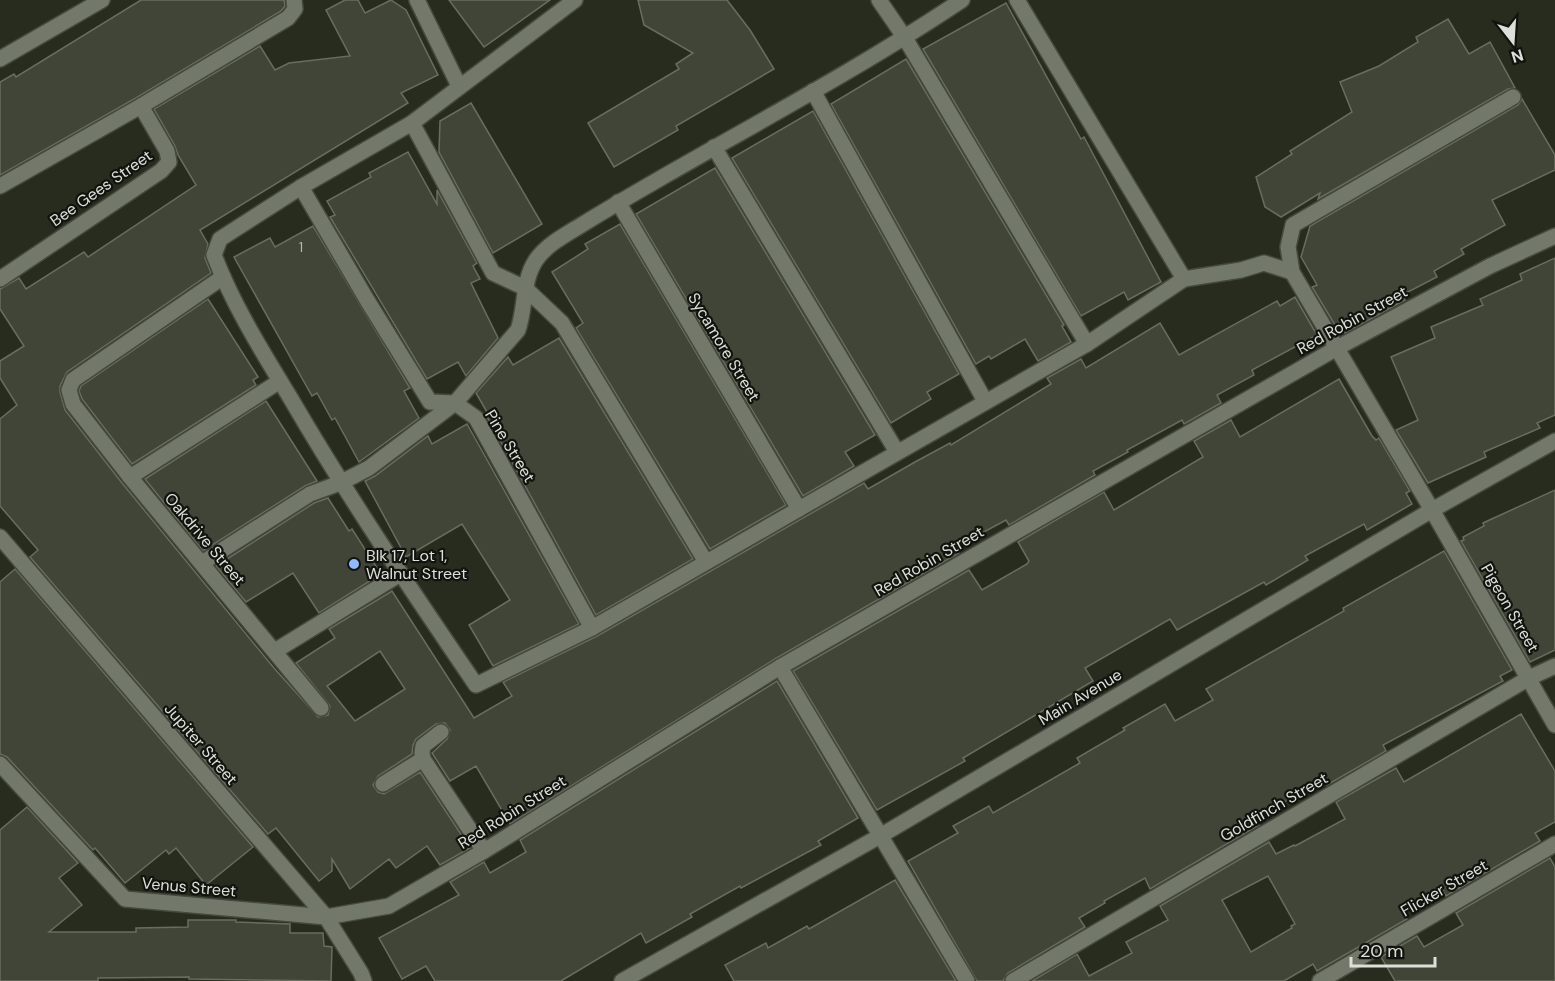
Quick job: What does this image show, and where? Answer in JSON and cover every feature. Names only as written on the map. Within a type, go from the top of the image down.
[{"type":"street","points":[[0,59],[102,0]]},
{"type":"street","points":[[0,186],[141,106],[288,18],[295,9],[294,0]]},
{"type":"street","points":[[417,0],[459,86]]},
{"type":"street","points":[[575,0],[412,123],[301,187],[220,239],[214,255],[223,277],[280,381],[340,483],[476,685],[592,628],[1087,344],[1184,279],[1241,270],[1264,263],[1292,272],[1288,247],[1293,225],[1513,97]]},
{"type":"street","points":[[879,0],[1087,344]]},
{"type":"street","points":[[202,562],[310,494],[340,483],[369,468],[455,403],[518,330],[524,315],[525,288],[537,259],[557,241],[618,202],[904,38],[962,0]]},
{"type":"street","points":[[1017,0],[1184,279]]},
{"type":"street","points":[[813,91],[985,401]]},
{"type":"street","name":"Bee Gees Street","points":[[0,279],[161,171],[169,162],[167,151],[141,106]]},
{"type":"street","points":[[412,123],[493,273],[525,288],[562,323],[706,562]]},
{"type":"street","points":[[714,147],[897,452]]},
{"type":"street","name":"Pine Street","points":[[301,187],[430,402],[455,403],[476,418],[592,628]]},
{"type":"street","name":"Sycamore Street","points":[[618,202],[799,509]]},
{"type":"street","name":"Red Robin Street","points":[[326,917],[389,906],[484,851],[780,667],[1337,348],[1490,266],[1555,236]]},
{"type":"street","name":"Pigeon Street","points":[[1292,272],[1555,725]]},
{"type":"street","name":"Oakdrive Street","points":[[223,277],[73,380],[69,390],[73,404],[130,477],[321,708]]},
{"type":"street","points":[[130,477],[280,381]]},
{"type":"street","name":"Main Avenue","points":[[622,981],[880,836],[1432,510],[1555,441]]},
{"type":"street","name":"Jupiter Street","points":[[0,537],[326,917],[364,981]]},
{"type":"street","points":[[275,651],[400,574]]},
{"type":"street","name":"Goldfinch Street","points":[[1013,981],[1529,678],[1555,666]]},
{"type":"street","points":[[780,667],[967,981]]},
{"type":"street","points":[[441,732],[423,746],[423,759],[484,851]]},
{"type":"street","points":[[383,784],[423,759]]},
{"type":"street","name":"Venus Street","points":[[0,764],[125,899],[326,917]]},
{"type":"street","name":"Flicker Street","points":[[1320,981],[1555,844]]},
{"type":"building","points":[[141,0],[284,0],[285,6],[281,11],[136,98],[0,175],[0,82],[14,74],[16,77]]},
{"type":"building","points":[[345,0],[358,0],[365,13],[391,0],[406,10],[438,75],[401,93],[408,103],[200,230],[208,244],[205,258],[211,273],[67,372],[60,386],[65,410],[274,668],[318,717],[328,715],[330,706],[296,663],[335,638],[329,629],[392,591],[474,718],[512,696],[503,682],[597,636],[864,483],[868,489],[950,443],[951,445],[1051,384],[1047,378],[1081,359],[1086,368],[1160,323],[1179,355],[1277,301],[1280,306],[1295,297],[1317,335],[1252,370],[1254,375],[1217,395],[1221,403],[1184,424],[1182,420],[1127,450],[1128,452],[1093,471],[1095,475],[1009,525],[1006,520],[956,547],[959,553],[775,659],[510,824],[476,766],[450,781],[432,753],[447,739],[450,730],[445,723],[436,724],[416,739],[412,754],[378,776],[373,785],[378,792],[384,794],[420,772],[470,848],[440,865],[427,846],[396,868],[389,859],[350,889],[332,859],[332,871],[319,881],[276,828],[268,834],[30,557],[38,550],[0,506],[0,419],[17,405],[0,378],[0,361],[24,346],[0,309],[0,289],[19,278],[26,289],[84,252],[88,257],[196,185],[154,109],[260,46],[275,70],[289,63],[350,56],[326,10]],"holes":[[[380,651],[405,689],[355,721],[327,686]]]},
{"type":"building","points":[[449,0],[550,0],[484,47]]},
{"type":"building","points":[[638,0],[727,0],[750,30],[774,69],[676,126],[678,130],[614,167],[588,123],[679,69],[676,64],[693,53],[644,25]]},
{"type":"building","points":[[1006,3],[1081,139],[1084,137],[1161,282],[1128,300],[1124,292],[1081,316],[923,49]]},
{"type":"building","points":[[1448,19],[1469,54],[1490,42],[1515,88],[1508,89],[1318,199],[1320,193],[1281,217],[1265,207],[1256,177],[1292,154],[1290,151],[1352,112],[1340,82],[1379,66],[1418,42],[1416,37]]},
{"type":"building","points":[[906,59],[1064,325],[1062,326],[1071,342],[1038,361],[1025,339],[991,359],[989,356],[976,364],[831,104]]},
{"type":"building","points":[[1522,99],[1555,155],[1555,170],[1492,200],[1505,225],[1461,249],[1464,254],[1434,271],[1437,277],[1402,295],[1405,300],[1345,333],[1339,323],[1335,325],[1312,287],[1317,285],[1301,257],[1310,226],[1518,105]]},
{"type":"building","points":[[471,103],[542,224],[493,253],[439,152],[440,121]]},
{"type":"building","points":[[813,111],[959,374],[927,392],[931,399],[891,423],[732,158]]},
{"type":"building","points":[[408,152],[437,204],[437,190],[477,263],[473,266],[480,279],[471,283],[498,338],[466,376],[458,362],[427,379],[330,217],[335,215],[327,201],[371,177],[369,173]]},
{"type":"building","points":[[715,168],[875,435],[845,452],[854,466],[803,496],[636,214]]},
{"type":"building","points":[[620,224],[786,505],[710,549],[576,328],[583,323],[552,272],[588,249],[585,244]]},
{"type":"building","points":[[313,226],[410,388],[404,391],[419,418],[359,462],[335,418],[332,420],[317,393],[312,396],[234,257],[270,238],[275,247]]},
{"type":"building","points":[[1555,258],[1555,415],[1537,423],[1540,428],[1484,452],[1486,457],[1428,483],[1396,430],[1418,420],[1391,357],[1435,338],[1431,327],[1483,305],[1480,299],[1522,280],[1520,274]]},
{"type":"building","points":[[208,299],[258,377],[253,380],[256,385],[132,464],[82,399],[79,391],[81,386]]},
{"type":"building","points":[[559,338],[693,559],[596,615],[476,393],[508,357],[513,365]]},
{"type":"building","points":[[1339,379],[1372,436],[1376,440],[1379,438],[1410,491],[1406,493],[1412,504],[1367,530],[1364,524],[1305,556],[1308,560],[1266,585],[1264,582],[1177,630],[1170,619],[1085,668],[1093,681],[963,758],[965,761],[877,810],[793,671],[969,570],[982,590],[1027,564],[1029,561],[1018,542],[1104,492],[1114,510],[1203,457],[1194,441],[1231,420],[1240,437]]},
{"type":"building","points":[[266,401],[317,481],[305,486],[203,551],[145,479]]},
{"type":"building","points":[[467,424],[579,624],[493,666],[469,625],[510,600],[462,524],[406,557],[365,481],[428,436],[432,444]]},
{"type":"building","points":[[1555,490],[1555,650],[1530,662],[1461,541],[1464,540],[1463,537],[1484,526],[1483,523]]},
{"type":"building","points":[[328,498],[349,531],[352,529],[381,574],[319,613],[293,573],[246,602],[216,566],[314,503]]},
{"type":"building","points":[[1444,551],[1512,670],[1500,676],[1503,681],[1383,745],[1386,751],[1327,785],[1324,780],[1255,818],[1259,825],[1150,889],[1145,878],[1104,901],[1105,903],[1079,918],[1085,927],[1008,973],[1003,981],[977,981],[908,861],[958,833],[953,826],[989,806],[993,813],[1080,763],[1077,758],[1165,704],[1175,721],[1213,700],[1206,689]]},
{"type":"building","points":[[15,569],[253,847],[206,885],[176,848],[169,854],[166,850],[125,883],[95,848],[93,850],[7,757],[0,754],[0,582]]},
{"type":"building","points":[[777,681],[858,818],[818,841],[821,845],[690,914],[692,917],[646,943],[641,933],[561,981],[435,981],[426,966],[402,979],[379,938],[459,895],[450,882],[484,862],[490,873],[526,852],[520,840]]},
{"type":"building","points":[[1521,714],[1555,771],[1555,822],[1535,833],[1540,841],[1446,896],[1440,886],[1401,909],[1407,919],[1317,971],[1313,964],[1284,981],[1032,981],[1077,954],[1089,976],[1132,953],[1126,942],[1168,920],[1160,906],[1269,842],[1276,854],[1345,819],[1336,802],[1396,768],[1404,782]],"holes":[[[1268,876],[1295,924],[1251,952],[1222,900]]]},
{"type":"building","points":[[27,807],[78,863],[59,878],[82,905],[49,932],[136,932],[136,928],[188,927],[188,920],[236,920],[236,922],[290,924],[290,933],[323,933],[324,946],[332,947],[331,981],[189,979],[189,977],[98,978],[98,981],[0,981],[0,830]]},
{"type":"building","points":[[1550,858],[1555,867],[1555,981],[1395,981],[1381,957],[1417,936],[1424,947],[1463,925],[1456,913]]},
{"type":"building","points":[[895,880],[956,981],[734,981],[725,965],[766,943],[768,948],[807,926],[809,929]]},
{"type":"place","name":"Blk 17, Lot 1, Walnut Street","points":[[354,564]]}]
